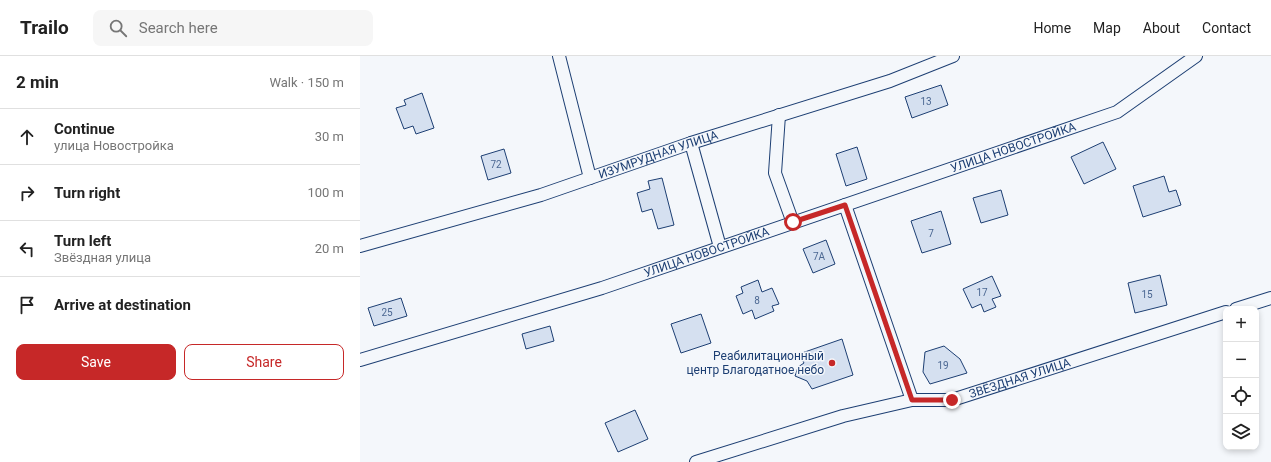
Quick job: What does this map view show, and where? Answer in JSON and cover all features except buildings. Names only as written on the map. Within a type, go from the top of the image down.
[{"type":"street","points":[[559,56],[590,178]]},
{"type":"street","name":"ИЗУМРУДНАЯ УЛИЦА","points":[[360,246],[541,195],[691,143],[890,81],[953,56]]},
{"type":"street","name":"УЛИЦА НОВОСТРОЙКА","points":[[360,360],[602,288],[1117,112],[1196,56]]},
{"type":"street","points":[[779,115],[775,173],[793,222]]},
{"type":"street","points":[[691,143],[720,247]]},
{"type":"street","points":[[845,205],[912,400]]},
{"type":"street","points":[[1246,306],[1271,298]]},
{"type":"street","name":"ЗВЁЗДНАЯ УЛИЦА","points":[[696,462],[843,416],[912,400],[952,400],[1223,313]]},
{"type":"place","name":"Реабилитационный центр Благодатное небо","points":[[832,363]]},
{"type":"route","points":[[793,222],[845,205],[912,400],[952,400]]}]
